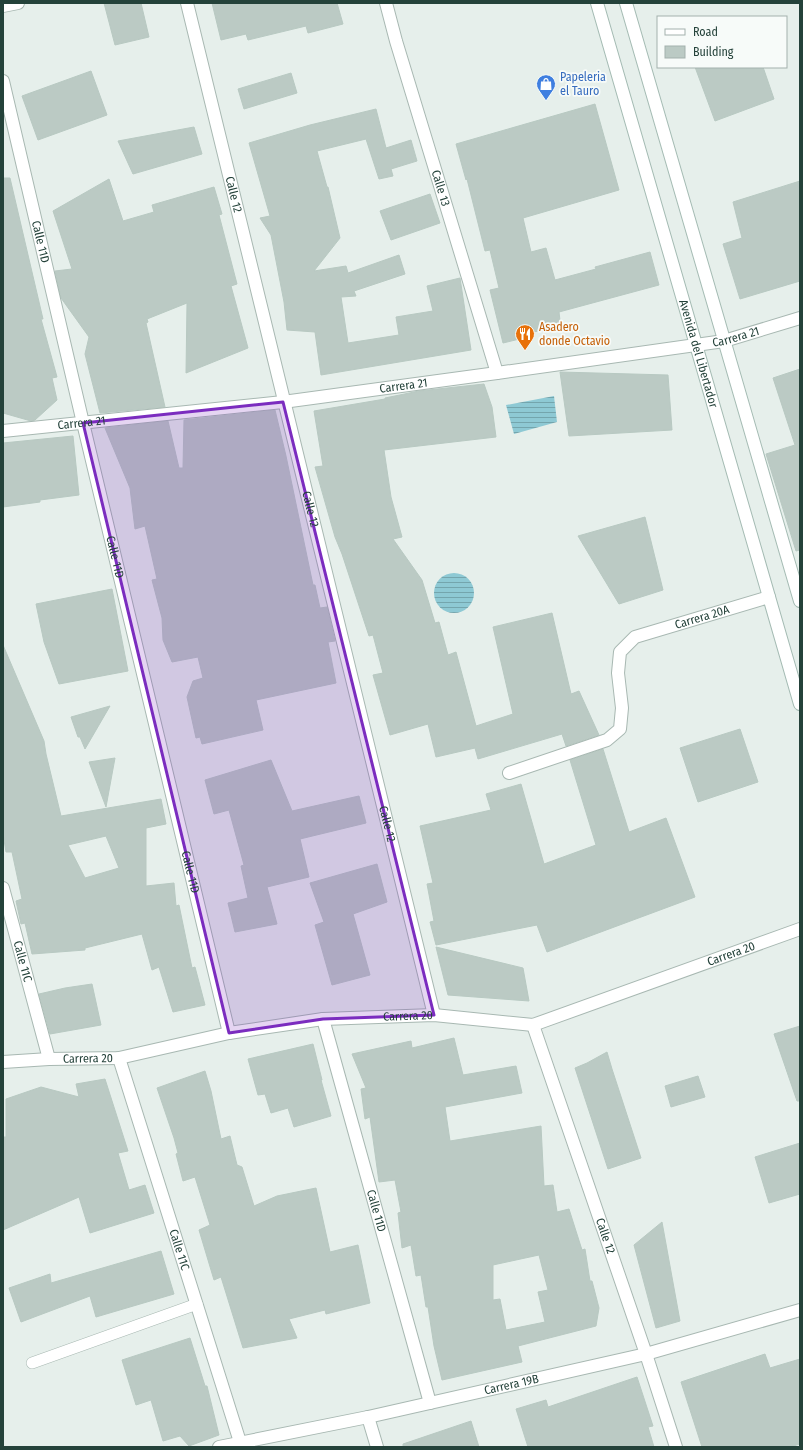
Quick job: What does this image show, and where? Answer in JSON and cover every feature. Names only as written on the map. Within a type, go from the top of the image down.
[{"type":"street","points":[[3,6],[18,3]]},
{"type":"street","name":"Calle 12","points":[[187,3],[283,402],[434,1016]]},
{"type":"street","name":"Calle 13","points":[[386,3],[396,41],[497,373]]},
{"type":"street","name":"Avenida del Libertador","points":[[597,3],[800,704]]},
{"type":"street","points":[[626,3],[800,601]]},
{"type":"street","name":"Calle 11D","points":[[3,81],[229,1033]]},
{"type":"street","name":"Carrera 21","points":[[3,431],[283,402],[696,345],[724,341],[800,318]]},
{"type":"street","name":"Carrera 20A","points":[[509,773],[607,740],[620,729],[622,708],[618,673],[620,652],[635,637],[769,597]]},
{"type":"street","name":"Calle 11C","points":[[3,888],[49,1058]]},
{"type":"street","name":"Carrera 20","points":[[3,1062],[49,1058],[119,1058],[229,1033],[323,1019],[434,1016],[533,1025],[800,929]]},
{"type":"street","name":"Calle 11D","points":[[323,1019],[430,1402]]},
{"type":"street","name":"Calle 12","points":[[533,1025],[646,1354],[676,1447]]},
{"type":"street","name":"Calle 11C","points":[[119,1058],[240,1442]]},
{"type":"street","name":"Carrera 19B","points":[[219,1447],[368,1417],[646,1354],[800,1310]]},
{"type":"street","points":[[368,1417],[377,1447]]},
{"type":"lane","points":[[32,1363],[197,1304]]},
{"type":"highlighted area","points":[[283,402],[434,1015],[323,1019],[229,1033],[83,423]]},
{"type":"water","points":[[554,396],[557,422],[514,434],[506,405]]},
{"type":"water","points":[[458,573],[465,576],[471,582],[474,593],[473,601],[465,610],[458,613],[450,613],[443,610],[435,601],[434,589],[437,582],[446,574]]},
{"type":"building","points":[[104,3],[141,3],[149,37],[115,45]]},
{"type":"building","points":[[212,3],[337,3],[343,24],[308,33],[306,26],[248,40],[246,34],[221,40]]},
{"type":"building","points":[[695,68],[763,68],[774,99],[715,121]]},
{"type":"building","points":[[91,71],[107,115],[38,140],[22,96]]},
{"type":"building","points":[[291,73],[297,93],[244,109],[238,89]]},
{"type":"building","points":[[595,104],[619,190],[523,218],[531,252],[546,248],[555,280],[650,252],[659,285],[559,312],[561,329],[531,332],[532,336],[503,343],[490,290],[499,288],[490,250],[485,251],[467,179],[466,180],[456,144]]},
{"type":"building","points":[[376,109],[386,148],[411,140],[417,161],[391,169],[393,176],[379,179],[366,139],[317,151],[328,187],[340,238],[314,271],[346,266],[348,273],[399,255],[405,274],[354,291],[356,296],[341,297],[348,343],[399,335],[396,317],[433,311],[427,286],[460,278],[471,350],[321,375],[315,332],[287,330],[284,302],[271,235],[260,218],[270,216],[249,143],[310,125]]},
{"type":"building","points":[[194,127],[202,154],[133,174],[118,141]]},
{"type":"building","points":[[3,178],[10,178],[43,319],[41,319],[57,377],[52,378],[57,400],[35,420],[31,421],[3,413]]},
{"type":"building","points":[[109,179],[123,221],[154,212],[152,205],[214,187],[222,214],[219,215],[237,284],[231,286],[248,348],[186,373],[187,303],[147,319],[148,322],[146,323],[165,407],[100,413],[85,354],[89,337],[61,298],[55,271],[72,269],[53,211]]},
{"type":"building","points":[[800,181],[800,281],[740,299],[723,244],[742,238],[733,202]]},
{"type":"building","points":[[430,194],[440,223],[391,240],[380,211]]},
{"type":"building","points":[[800,369],[800,550],[796,551],[766,454],[795,445],[773,378]]},
{"type":"building","points":[[560,372],[668,375],[672,430],[569,436]]},
{"type":"building","points":[[484,384],[492,407],[496,437],[384,450],[391,497],[402,537],[393,539],[422,580],[435,623],[439,622],[448,655],[456,652],[476,726],[513,714],[493,627],[552,613],[571,694],[579,691],[599,735],[566,746],[562,734],[478,759],[475,748],[436,757],[428,724],[390,735],[373,675],[383,673],[373,635],[369,636],[335,537],[315,467],[323,466],[314,411],[385,399],[419,391]]},
{"type":"building","points":[[275,410],[313,585],[315,585],[320,608],[327,607],[335,641],[328,642],[336,683],[256,700],[263,730],[202,744],[200,737],[196,738],[187,697],[193,681],[203,678],[198,657],[172,662],[163,640],[162,618],[152,580],[157,579],[145,526],[135,529],[130,488],[105,428],[168,421],[179,468],[183,468],[184,420]]},
{"type":"building","points":[[73,436],[79,495],[3,507],[3,443]]},
{"type":"building","points":[[645,517],[663,590],[619,604],[578,536]]},
{"type":"building","points":[[112,589],[128,671],[59,684],[44,642],[36,604]]},
{"type":"building","points":[[3,645],[44,741],[61,816],[161,799],[166,824],[146,828],[146,886],[174,883],[176,906],[179,905],[192,968],[195,967],[205,1005],[173,1012],[159,967],[152,970],[142,934],[85,948],[85,950],[32,954],[25,923],[21,924],[16,901],[22,899],[12,852],[6,852],[3,834]],"holes":[[[106,836],[119,868],[85,878],[68,845]]]},
{"type":"building","points":[[110,706],[85,749],[80,737],[78,737],[71,717]]},
{"type":"building","points":[[740,729],[758,782],[698,802],[680,748]]},
{"type":"building","points":[[603,749],[629,832],[666,818],[695,897],[547,952],[537,925],[436,945],[430,922],[434,921],[427,884],[433,883],[420,826],[491,810],[486,794],[521,784],[544,864],[596,845],[570,760]]},
{"type":"building","points":[[115,758],[106,807],[89,762]]},
{"type":"building","points":[[271,760],[292,811],[359,796],[366,823],[300,839],[309,877],[267,887],[277,924],[235,932],[228,903],[248,898],[241,866],[244,865],[229,810],[214,814],[205,780]]},
{"type":"building","points":[[377,864],[387,902],[353,914],[370,975],[332,985],[315,925],[324,922],[310,883]]},
{"type":"building","points":[[436,947],[523,968],[529,1001],[448,995]]},
{"type":"building","points":[[92,984],[101,1025],[50,1034],[39,994]]},
{"type":"building","points":[[800,1026],[800,1101],[797,1101],[774,1034]]},
{"type":"building","points":[[454,1038],[463,1075],[516,1066],[522,1093],[445,1107],[450,1141],[541,1126],[544,1186],[553,1185],[557,1212],[569,1209],[582,1250],[585,1249],[590,1281],[592,1281],[599,1308],[596,1326],[518,1346],[522,1362],[442,1380],[434,1346],[428,1307],[426,1307],[421,1275],[416,1276],[411,1245],[402,1248],[398,1213],[401,1212],[395,1180],[379,1182],[370,1117],[365,1119],[361,1089],[366,1088],[352,1054],[411,1041],[412,1048]],"holes":[[[539,1255],[548,1290],[538,1292],[545,1322],[506,1330],[500,1299],[493,1300],[493,1265]]]},
{"type":"building","points":[[313,1044],[331,1116],[294,1127],[288,1108],[271,1113],[265,1094],[258,1095],[248,1059]]},
{"type":"building","points":[[607,1052],[641,1158],[608,1169],[575,1068]]},
{"type":"building","points":[[205,1071],[211,1091],[221,1139],[230,1136],[237,1165],[242,1167],[254,1206],[277,1196],[316,1188],[330,1252],[358,1245],[370,1303],[326,1314],[325,1310],[289,1319],[297,1338],[243,1348],[221,1277],[214,1280],[199,1230],[210,1225],[195,1177],[183,1181],[176,1154],[178,1153],[174,1138],[157,1088]]},
{"type":"building","points":[[698,1076],[705,1097],[671,1107],[665,1086]]},
{"type":"building","points":[[105,1079],[128,1151],[118,1153],[129,1190],[145,1185],[154,1213],[90,1233],[79,1197],[3,1230],[3,1137],[6,1137],[6,1099],[41,1087],[79,1097],[76,1084]]},
{"type":"building","points":[[800,1143],[800,1194],[769,1203],[755,1157]]},
{"type":"building","points":[[662,1222],[680,1321],[656,1328],[634,1245]]},
{"type":"building","points":[[161,1251],[174,1294],[96,1317],[90,1296],[21,1322],[9,1288],[50,1274],[51,1283]]},
{"type":"building","points":[[190,1338],[205,1386],[207,1386],[219,1435],[189,1446],[180,1436],[163,1441],[151,1400],[136,1405],[122,1360]]},
{"type":"building","points":[[765,1354],[770,1368],[800,1359],[800,1444],[790,1447],[702,1447],[681,1382]]},
{"type":"building","points":[[637,1377],[653,1426],[648,1427],[654,1447],[528,1447],[516,1409],[546,1400],[548,1407]]},
{"type":"building","points":[[471,1421],[479,1447],[403,1447],[403,1444]]},
{"type":"place","name":"Papeleria el Tauro","points":[[546,101]]},
{"type":"place","name":"Asadero donde Octavio","points":[[525,351]]}]
